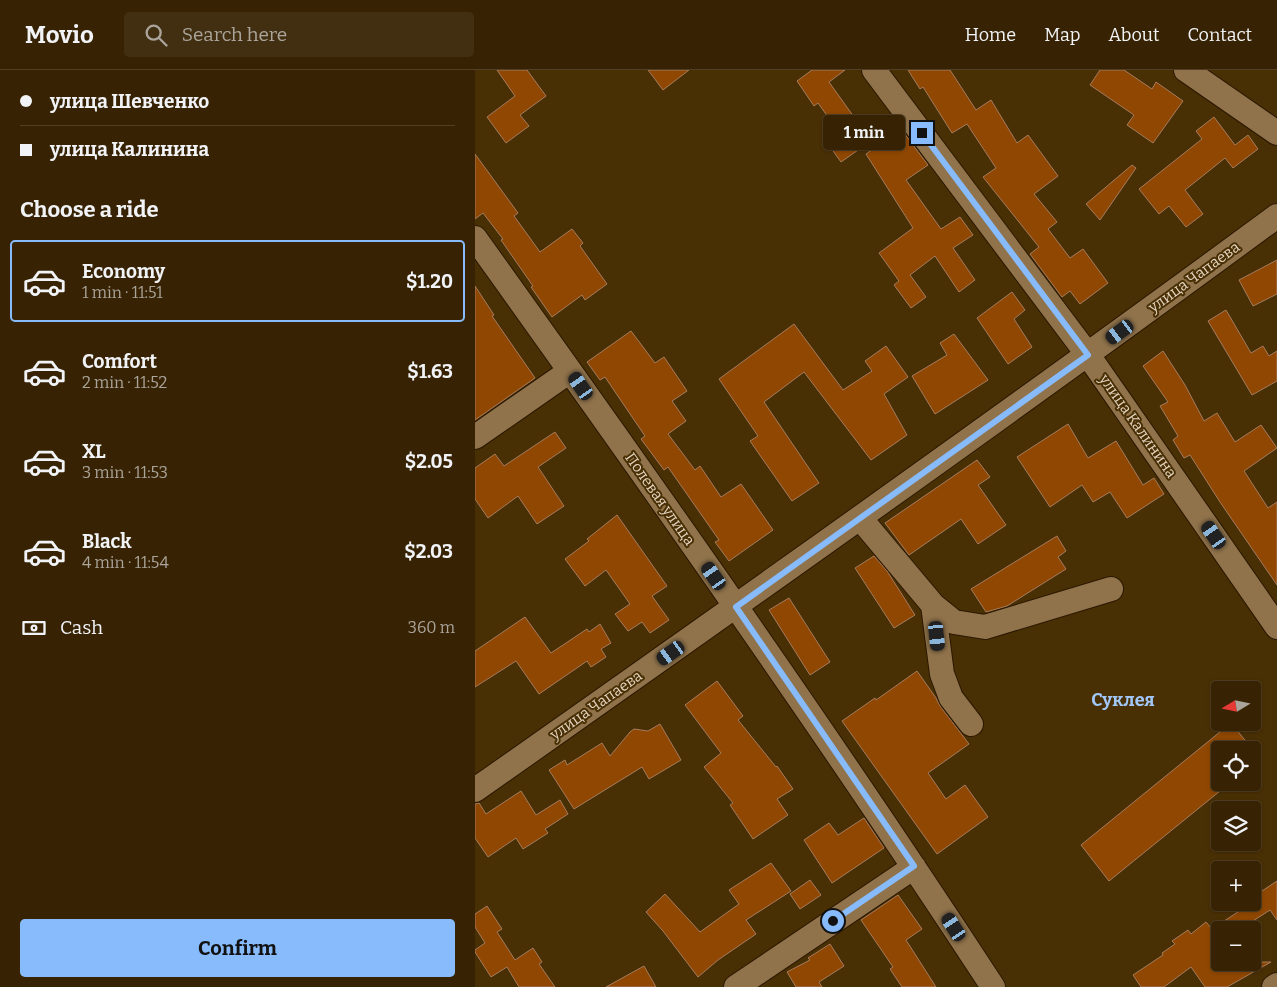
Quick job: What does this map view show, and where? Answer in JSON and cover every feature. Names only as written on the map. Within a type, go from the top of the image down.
[{"type":"street","name":"улица Калинина","points":[[874,70],[1088,355],[1275,619]]},
{"type":"street","points":[[1186,70],[1277,133]]},
{"type":"street","name":"улица Чапаева","points":[[475,790],[736,607],[1088,355],[1277,216]]},
{"type":"street","name":"Полевая улица","points":[[475,238],[736,607],[914,866],[993,987]]},
{"type":"street","points":[[475,437],[570,370]]},
{"type":"street","points":[[860,518],[933,605],[954,622],[985,627],[1111,589]]},
{"type":"street","points":[[933,605],[942,674],[951,698],[971,724]]},
{"type":"street","points":[[736,987],[914,866]]},
{"type":"street","points":[[1273,987],[1277,985]]},
{"type":"building","points":[[497,70],[527,70],[546,96],[520,115],[529,126],[506,143],[487,117],[515,96]]},
{"type":"building","points":[[648,70],[689,70],[663,90]]},
{"type":"building","points":[[812,70],[845,70],[829,82],[871,141],[841,162],[828,144],[841,135],[818,103],[814,106],[797,81]]},
{"type":"building","points":[[908,70],[950,70],[976,110],[991,100],[1017,143],[1028,135],[1058,176],[1034,194],[1057,222],[1048,229],[1070,258],[1083,249],[1108,283],[1080,304],[1070,291],[1062,297],[1030,254],[1039,247],[983,177],[996,168],[967,124],[952,133],[923,87],[920,89]]},
{"type":"building","points":[[1100,70],[1124,70],[1152,89],[1156,82],[1183,101],[1153,143],[1127,125],[1134,115],[1090,85]]},
{"type":"building","points":[[1214,117],[1235,145],[1248,135],[1258,149],[1233,168],[1225,158],[1185,190],[1203,214],[1186,227],[1169,206],[1159,214],[1139,189],[1202,139],[1196,131]]},
{"type":"building","points":[[901,129],[928,165],[906,180],[941,229],[960,217],[973,235],[953,248],[975,280],[959,292],[935,256],[910,275],[926,297],[911,308],[894,285],[899,281],[879,253],[913,228],[866,154]]},
{"type":"building","points":[[475,154],[518,213],[514,216],[540,252],[572,229],[583,243],[580,246],[607,284],[585,300],[582,295],[552,317],[501,240],[503,239],[483,213],[475,219]]},
{"type":"building","points":[[1132,165],[1136,168],[1100,220],[1086,204]]},
{"type":"building","points":[[1277,260],[1277,294],[1253,306],[1239,280]]},
{"type":"building","points":[[475,286],[494,315],[492,316],[535,378],[475,420]]},
{"type":"building","points":[[1012,292],[1025,310],[1014,319],[1032,347],[1008,364],[977,318]]},
{"type":"building","points":[[1226,310],[1251,353],[1263,346],[1269,356],[1277,351],[1277,381],[1252,395],[1208,321]]},
{"type":"building","points":[[794,324],[843,390],[872,371],[865,361],[886,346],[908,377],[884,394],[907,435],[871,460],[804,372],[764,402],[819,483],[792,501],[750,441],[758,436],[719,379]]},
{"type":"building","points":[[631,331],[655,363],[664,357],[687,391],[672,401],[686,421],[668,434],[695,470],[700,466],[721,497],[741,484],[773,530],[729,561],[715,542],[719,540],[668,467],[664,470],[641,439],[645,436],[605,377],[600,380],[587,362]]},
{"type":"building","points":[[954,334],[988,380],[935,414],[912,376],[947,355],[940,343]]},
{"type":"building","points":[[1163,351],[1185,385],[1204,421],[1217,413],[1235,442],[1261,425],[1277,448],[1244,471],[1268,508],[1277,502],[1277,585],[1190,455],[1184,458],[1173,440],[1178,436],[1160,406],[1168,402],[1143,366]]},
{"type":"building","points":[[1068,424],[1088,458],[1116,441],[1143,485],[1154,478],[1164,494],[1127,518],[1110,492],[1093,502],[1082,485],[1050,507],[1017,457]]},
{"type":"building","points":[[555,432],[566,448],[538,467],[564,506],[537,524],[518,496],[488,518],[475,499],[475,468],[495,454],[504,466]]},
{"type":"building","points":[[977,460],[990,477],[978,485],[1006,525],[978,544],[961,519],[909,555],[885,523]]},
{"type":"building","points":[[617,515],[667,586],[652,596],[669,620],[650,633],[642,622],[628,631],[615,614],[630,604],[606,570],[585,586],[565,559],[589,541],[587,539]]},
{"type":"building","points":[[1057,536],[1066,551],[1058,557],[1066,569],[1007,606],[986,612],[971,589]]},
{"type":"building","points":[[874,556],[887,571],[915,615],[894,628],[855,568]]},
{"type":"building","points":[[789,598],[830,662],[810,675],[769,610]]},
{"type":"building","points":[[525,617],[551,653],[587,629],[589,632],[600,624],[611,643],[601,649],[606,657],[591,667],[587,661],[539,694],[516,661],[475,687],[475,651]]},
{"type":"building","points":[[917,671],[940,706],[969,744],[928,773],[946,799],[965,785],[988,817],[937,854],[842,721]]},
{"type":"building","points":[[717,681],[743,716],[738,720],[777,766],[793,789],[777,799],[788,815],[753,839],[730,805],[733,803],[704,767],[721,753],[685,705]]},
{"type":"building","points":[[660,724],[681,760],[649,779],[642,767],[574,809],[549,770],[565,760],[567,765],[602,743],[610,756],[634,729],[648,731]]},
{"type":"building","points":[[1221,731],[1238,731],[1246,741],[1211,741],[1211,791],[1220,791],[1109,881],[1081,845]]},
{"type":"building","points":[[521,791],[536,815],[560,800],[568,814],[545,829],[548,833],[523,849],[516,838],[488,857],[475,838],[475,804],[479,803],[486,814]]},
{"type":"building","points":[[864,818],[884,848],[832,883],[804,840],[829,823],[838,835]]},
{"type":"building","points":[[771,863],[791,891],[746,920],[756,934],[718,960],[698,977],[646,912],[665,894],[700,932],[739,904],[729,890]]},
{"type":"building","points":[[810,880],[821,895],[800,909],[790,894]]},
{"type":"building","points":[[1277,881],[1277,920],[1270,910],[1253,921],[1224,921],[1239,911],[1261,911],[1261,892]]},
{"type":"building","points":[[898,895],[922,929],[906,940],[936,987],[902,987],[890,969],[893,967],[861,920]]},
{"type":"building","points":[[487,906],[502,929],[497,932],[515,960],[533,948],[542,962],[539,964],[555,987],[519,987],[507,967],[491,977],[475,952],[485,943],[475,927],[475,914]]},
{"type":"building","points":[[1206,922],[1211,928],[1211,971],[1255,971],[1227,987],[1205,987],[1191,967],[1164,987],[1141,987],[1133,975],[1163,955],[1162,953],[1175,944],[1172,941],[1188,930],[1191,934]]},
{"type":"building","points":[[830,944],[844,966],[819,982],[822,987],[796,987],[787,972],[810,960],[808,958]]},
{"type":"building","points":[[1261,962],[1271,962],[1261,968]]},
{"type":"building","points":[[644,966],[656,987],[606,987]]},
{"type":"district","name":"Суклея","points":[[1123,700]]},
{"type":"route","points":[[833,921],[914,866],[736,607],[1088,355],[922,133]]}]
